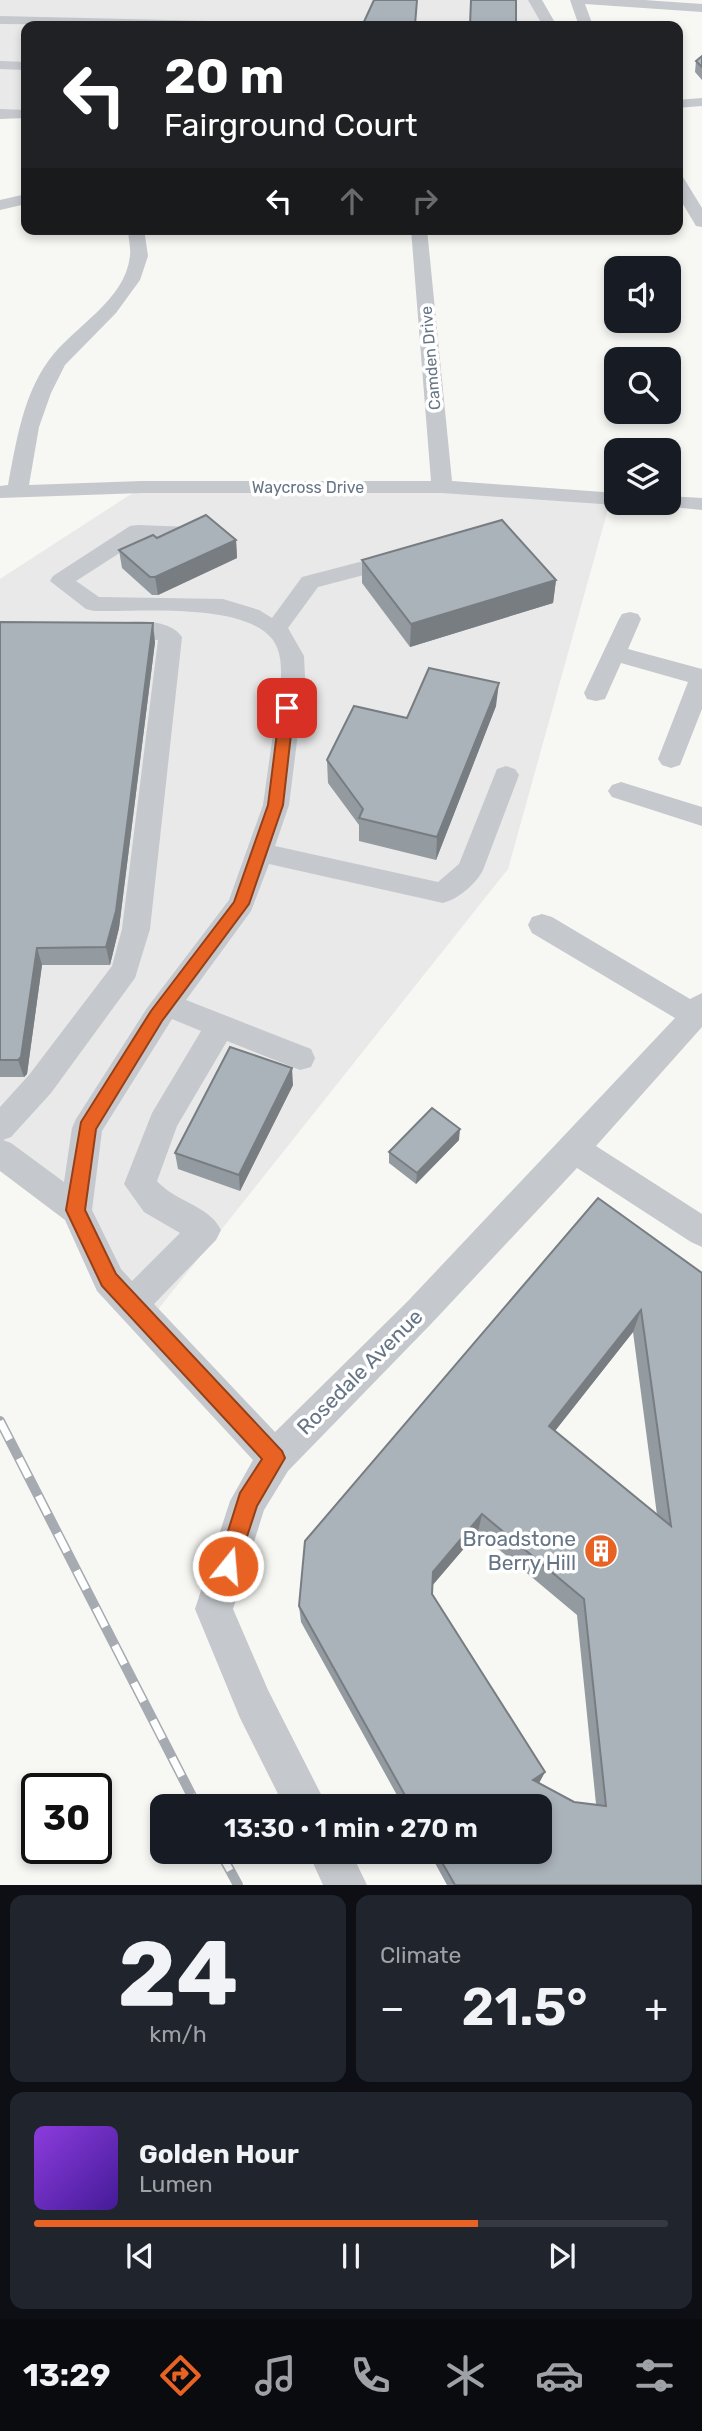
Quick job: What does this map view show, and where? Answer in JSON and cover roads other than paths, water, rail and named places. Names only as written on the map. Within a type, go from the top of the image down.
[{"type":"street","points":[[535,0],[547,21]]},
{"type":"street","points":[[583,10],[702,8]]},
{"type":"street","points":[[583,10],[677,20]]},
{"type":"street","points":[[0,20],[28,21]]},
{"type":"street","points":[[0,65],[21,66]]},
{"type":"street","points":[[683,104],[701,102]]},
{"type":"street","points":[[0,114],[21,114]]},
{"type":"street","points":[[683,184],[702,187]]},
{"type":"street","points":[[683,189],[702,222]]},
{"type":"street","points":[[0,205],[21,200]]},
{"type":"street","points":[[9,492],[41,393],[57,362],[110,309],[131,280],[139,256],[137,235]]},
{"type":"street","name":"Camden Drive","points":[[420,235],[442,487]]},
{"type":"street","name":"Waycross Drive","points":[[9,492],[142,487],[442,487],[604,498]]},
{"type":"street","points":[[681,503],[702,504]]},
{"type":"street","points":[[76,1210],[87,1128],[166,1004],[241,904],[276,805],[293,677],[292,656],[281,634],[251,615],[223,606],[94,604],[61,581],[138,531],[183,532]]},
{"type":"street","points":[[275,630],[310,582],[403,558]]},
{"type":"street","points":[[596,693],[630,619]]},
{"type":"street","points":[[0,1128],[40,1084],[125,970],[136,929],[170,638],[165,633],[152,631],[86,631]]},
{"type":"street","points":[[614,653],[702,677],[671,759]]},
{"type":"street","points":[[259,852],[443,893],[470,870],[506,775]]},
{"type":"street","points":[[621,791],[702,817]]},
{"type":"street","points":[[542,925],[698,1010]]},
{"type":"street","points":[[166,1004],[300,1058]]},
{"type":"street","name":"Rosedale Avenue","points":[[300,1794],[254,1704],[214,1609],[248,1501],[275,1458],[419,1314],[574,1149],[698,1010]]},
{"type":"street","points":[[131,1304],[205,1230],[155,1202],[140,1184],[145,1162],[182,1085],[220,1027]]},
{"type":"street","points":[[574,1149],[702,1232]]},
{"type":"street","points":[[0,1153],[76,1210],[109,1280],[275,1458]]},
{"type":"street","points":[[335,1864],[346,1885]]},
{"type":"railway","points":[[0,1421],[191,1794]]},
{"type":"railway","points":[[227,1864],[238,1885]]},
{"type":"place","name":"Broadstone Berry Hill","points":[[601,1551]]}]
